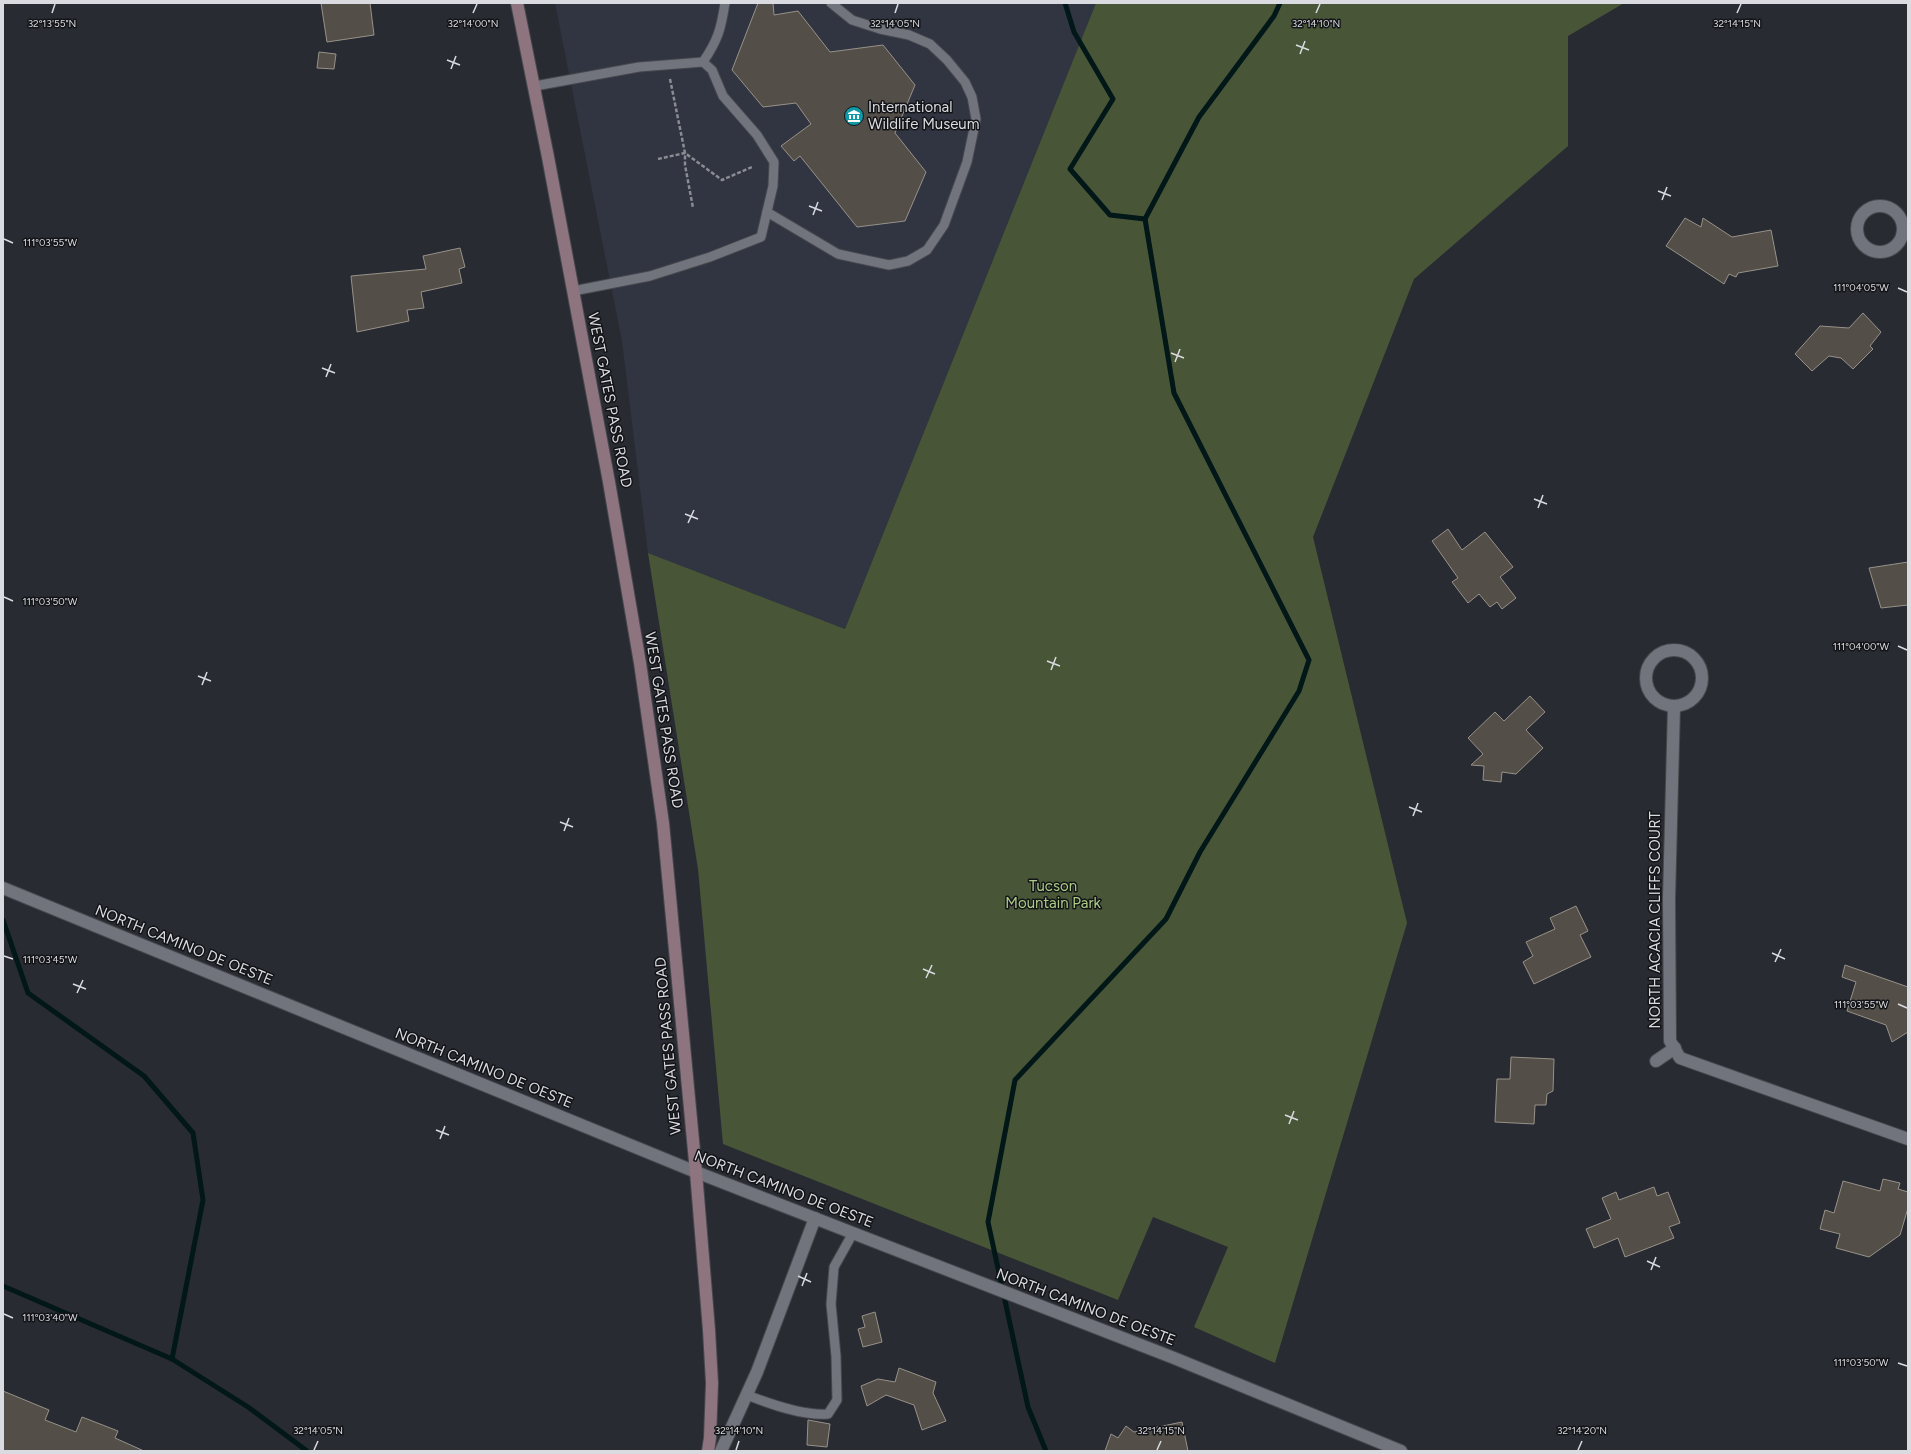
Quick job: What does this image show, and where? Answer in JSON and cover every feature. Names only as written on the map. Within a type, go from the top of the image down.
[{"type":"main road","name":"WEST GATES PASS ROAD","points":[[517,3],[535,86],[612,498],[641,671],[663,823],[696,1172],[712,1383],[710,1438],[708,1451]]},
{"type":"street","points":[[1674,650],[1691,656],[1698,664],[1701,673],[1701,682],[1698,691],[1692,699],[1684,704],[1674,706],[1666,705],[1651,695],[1646,679],[1650,662],[1656,656],[1664,652],[1674,650]]},
{"type":"street","name":"NORTH ACACIA CLIFFS COURT","points":[[1674,706],[1669,892],[1670,1041],[1680,1058],[1908,1139]]},
{"type":"street","name":"NORTH CAMINO DE OESTE","points":[[3,888],[696,1172],[1174,1358],[1401,1451]]},
{"type":"street","points":[[1656,1061],[1675,1048]]},
{"type":"street","points":[[721,1451],[747,1395],[815,1218]]},
{"type":"lane","points":[[703,62],[715,44],[720,29],[725,3]]},
{"type":"lane","points":[[767,212],[838,254],[889,265],[908,261],[927,250],[944,225],[967,162],[976,119],[972,97],[965,82],[947,60],[930,44],[909,35],[880,29],[852,20],[832,3]]},
{"type":"lane","points":[[535,86],[639,67],[703,62],[712,70],[723,96],[757,135],[774,162],[773,186],[761,237],[710,257],[650,276],[573,291]]},
{"type":"lane","points":[[747,1395],[777,1405],[818,1415],[828,1414],[837,1400],[836,1356],[831,1304],[834,1267],[853,1233]]},
{"type":"path","points":[[670,80],[685,153],[685,165],[693,208]]},
{"type":"path","points":[[658,159],[685,153],[722,180],[752,168]]},
{"type":"shaded area","points":[[555,3],[1096,3],[845,629],[648,553],[622,341]]},
{"type":"green space","name":"Tucson Mountain Park","points":[[1096,3],[1624,3],[1568,36],[1568,146],[1414,279],[1313,537],[1407,923],[1275,1363],[1194,1327],[1228,1247],[1153,1217],[1118,1300],[723,1144],[698,869],[648,553],[845,629]]},
{"type":"building","points":[[321,3],[370,3],[374,35],[327,42]]},
{"type":"building","name":"International Wildlife Museum","points":[[758,3],[773,3],[774,15],[798,11],[830,52],[883,45],[915,85],[895,133],[926,172],[905,221],[857,227],[800,156],[794,161],[781,146],[811,124],[796,103],[763,107],[732,70]]},
{"type":"building","points":[[319,52],[336,54],[334,69],[317,68]]},
{"type":"building","points":[[1685,218],[1701,227],[1703,218],[1732,237],[1771,230],[1778,266],[1738,273],[1736,277],[1729,274],[1724,284],[1666,246]]},
{"type":"building","points":[[460,248],[465,267],[459,269],[462,283],[421,292],[424,308],[407,310],[409,321],[357,332],[351,276],[426,269],[423,256]]},
{"type":"building","points":[[1863,313],[1881,332],[1870,346],[1873,349],[1853,369],[1841,358],[1829,356],[1812,371],[1795,354],[1820,326],[1849,328]]},
{"type":"building","points":[[1448,529],[1462,550],[1485,532],[1513,567],[1500,577],[1516,598],[1502,609],[1497,602],[1490,607],[1479,594],[1468,603],[1452,582],[1458,578],[1432,541]]},
{"type":"building","points":[[1908,562],[1908,605],[1881,608],[1869,568]]},
{"type":"building","points":[[1530,696],[1545,712],[1526,730],[1543,748],[1516,774],[1502,772],[1501,782],[1483,780],[1484,766],[1471,765],[1483,754],[1468,738],[1495,712],[1504,721]]},
{"type":"building","points":[[1576,906],[1588,931],[1580,935],[1591,957],[1534,984],[1523,962],[1533,956],[1526,942],[1555,929],[1550,918]]},
{"type":"building","points":[[1845,965],[1908,987],[1908,1032],[1892,1042],[1886,1025],[1847,1011],[1856,982],[1842,977]]},
{"type":"building","points":[[1511,1057],[1554,1059],[1553,1091],[1547,1094],[1546,1105],[1535,1105],[1534,1124],[1495,1122],[1497,1079],[1510,1079]]},
{"type":"building","points":[[1883,1179],[1900,1183],[1898,1189],[1908,1192],[1908,1208],[1900,1235],[1869,1257],[1836,1248],[1840,1234],[1820,1229],[1825,1210],[1834,1213],[1843,1181],[1880,1191]]},
{"type":"building","points":[[1654,1187],[1657,1196],[1668,1192],[1680,1223],[1669,1227],[1674,1238],[1625,1257],[1618,1238],[1594,1248],[1586,1229],[1611,1219],[1602,1198],[1616,1192],[1619,1200]]},
{"type":"building","points":[[875,1312],[882,1342],[863,1347],[858,1329],[865,1327],[862,1316]]},
{"type":"building","points":[[899,1368],[936,1382],[933,1393],[946,1421],[922,1430],[914,1405],[886,1395],[867,1406],[861,1386],[878,1379],[895,1382]]},
{"type":"building","points":[[3,1391],[49,1410],[45,1420],[76,1432],[82,1417],[118,1431],[115,1438],[144,1451],[3,1451]]},
{"type":"building","points":[[808,1420],[830,1424],[827,1447],[807,1445]]},
{"type":"building","points":[[1182,1422],[1188,1451],[1105,1451],[1111,1434],[1118,1438],[1126,1426],[1134,1432]]},
{"type":"waterway","points":[[1065,3],[1074,32],[1113,99],[1070,169],[1110,215],[1145,219]]},
{"type":"waterway","points":[[1046,1451],[1028,1407],[988,1222],[1015,1080],[1166,919],[1200,852],[1299,691],[1309,660],[1174,393],[1145,219],[1199,117],[1274,16],[1280,3]]},
{"type":"waterway","points":[[3,920],[28,993],[144,1076],[193,1133],[203,1200],[172,1359]]},
{"type":"waterway","points":[[3,1286],[172,1359],[248,1407],[307,1451]]},
{"type":"place","name":"International Wildlife Museum","points":[[854,116]]}]
